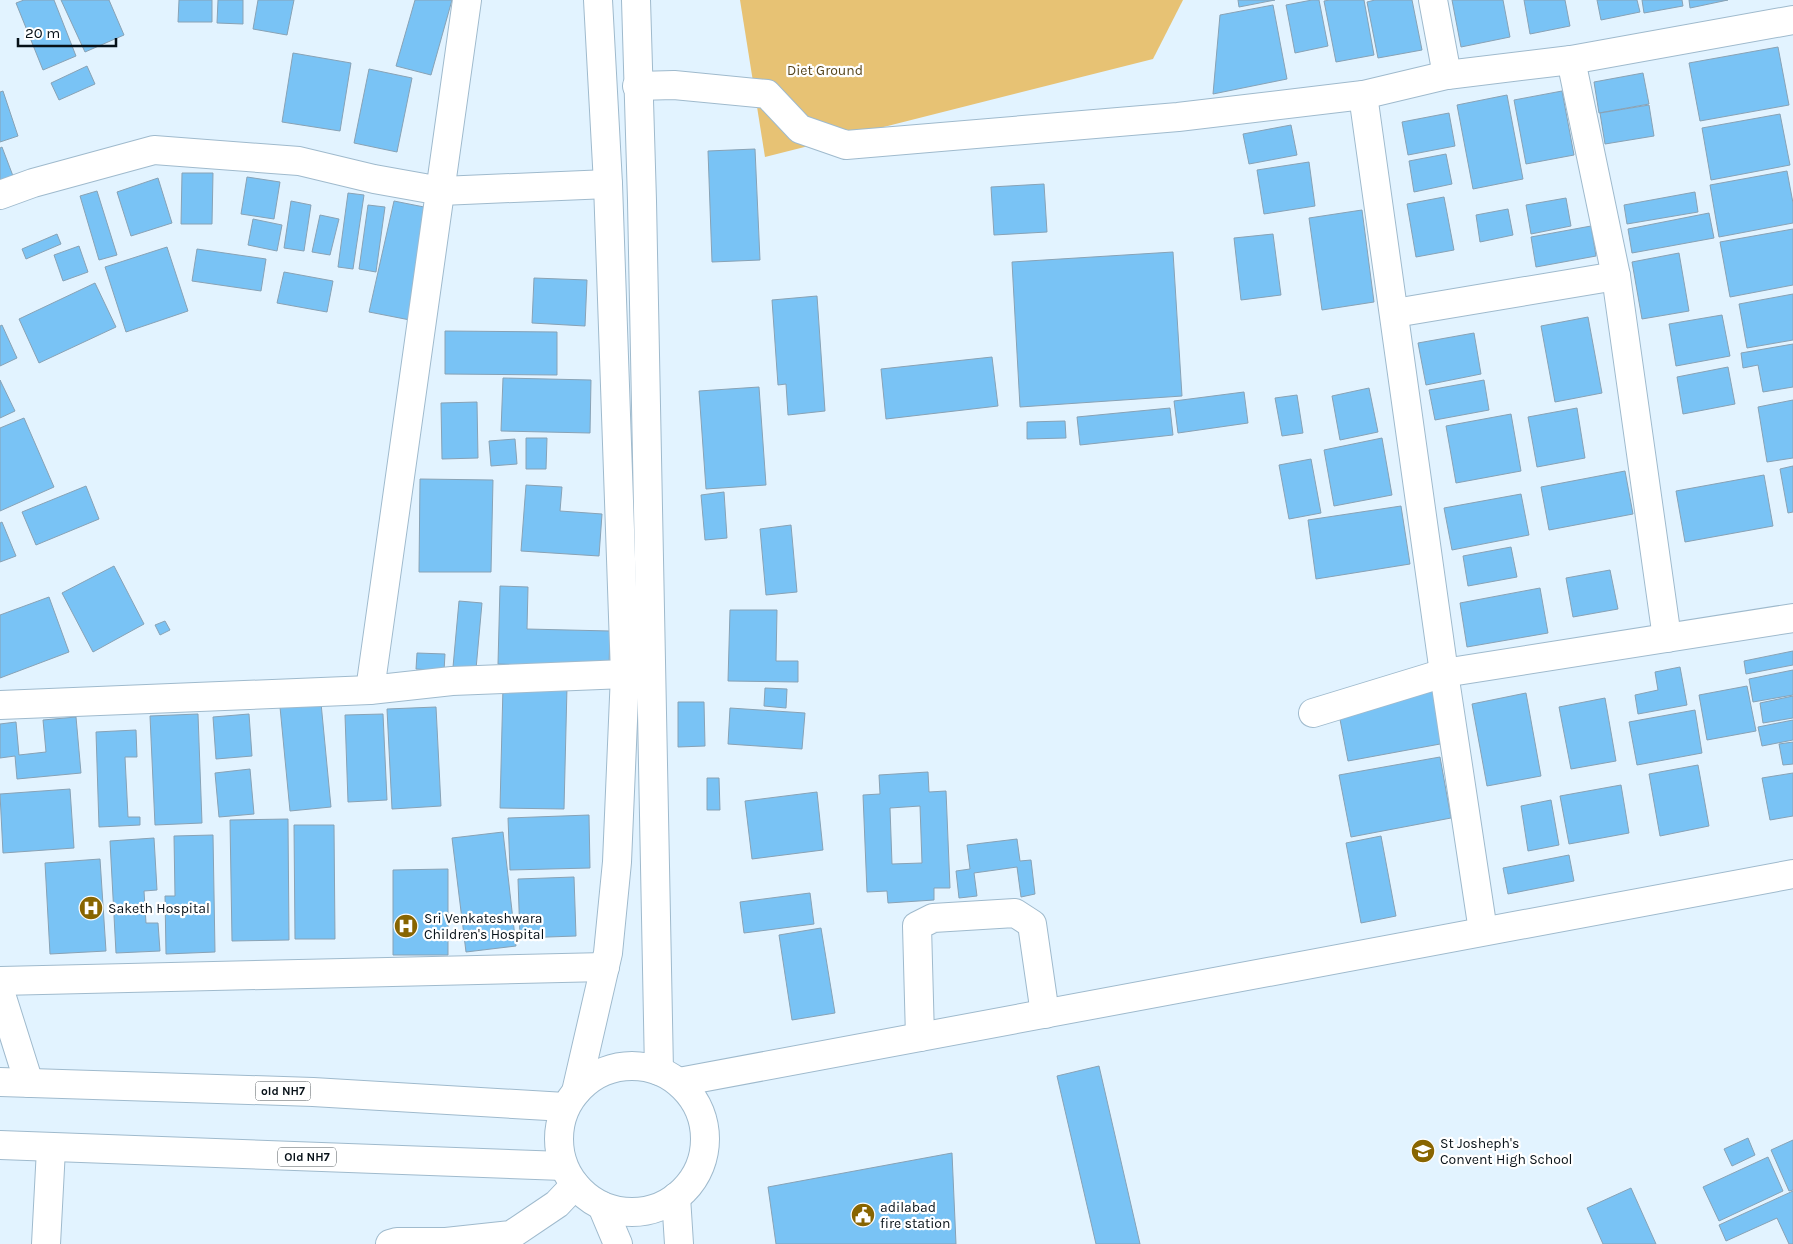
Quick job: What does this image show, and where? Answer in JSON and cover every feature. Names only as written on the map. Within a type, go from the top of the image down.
[{"type":"street","points":[[370,690],[467,0]]},
{"type":"street","points":[[571,1100],[593,1077],[615,1068],[638,1066],[669,1077],[694,1099],[703,1119],[705,1140],[698,1169],[692,1182],[676,1197],[659,1207],[640,1212],[620,1212],[602,1206],[587,1197],[569,1175],[559,1134],[571,1100],[605,967],[617,862],[625,674],[608,184],[598,0]]},
{"type":"street","points":[[636,0],[637,86],[669,1077]]},
{"type":"street","points":[[1433,0],[1447,75]]},
{"type":"street","points":[[637,86],[674,85],[767,94],[800,129],[846,145],[1178,117],[1363,95],[1447,75],[1571,60],[1793,20]]},
{"type":"street","points":[[1571,60],[1616,276],[1667,638]]},
{"type":"street","points":[[1363,95],[1444,673],[1483,931]]},
{"type":"street","points":[[0,196],[33,183],[154,150],[299,161],[374,179],[441,191],[608,184]]},
{"type":"street","points":[[1395,313],[1616,276]]},
{"type":"street","points":[[1313,713],[1444,673],[1793,618]]},
{"type":"street","points":[[0,705],[370,690],[452,681],[625,674]]},
{"type":"street","points":[[669,1077],[920,1037],[1793,874]]},
{"type":"street","points":[[920,1037],[917,926],[933,918],[1015,913],[1032,924],[1046,1014]]},
{"type":"street","points":[[0,981],[605,967]]},
{"type":"street","points":[[0,991],[29,1083]]},
{"type":"street","name":"old NH7","points":[[0,1082],[571,1100]]},
{"type":"street","name":"Old NH7","points":[[0,1146],[569,1175]]},
{"type":"street","points":[[46,1244],[51,1148]]},
{"type":"street","points":[[390,1244],[397,1242],[446,1242],[511,1235],[557,1204],[569,1175]]},
{"type":"street","points":[[676,1197],[680,1244]]},
{"type":"street","points":[[602,1206],[618,1244]]},
{"type":"green space","name":"Diet Ground","points":[[740,0],[1183,0],[1153,59],[765,157]]},
{"type":"building","points":[[24,0],[54,0],[76,56],[43,70],[16,3]]},
{"type":"building","points":[[61,0],[109,0],[124,35],[85,52]]},
{"type":"building","points":[[179,0],[212,0],[212,22],[178,22]]},
{"type":"building","points":[[218,0],[243,0],[243,24],[217,23]]},
{"type":"building","points":[[258,0],[294,0],[287,35],[253,29]]},
{"type":"building","points":[[415,0],[452,0],[431,75],[396,66]]},
{"type":"building","points":[[1238,0],[1275,0],[1239,7]]},
{"type":"building","points":[[1319,0],[1328,46],[1295,53],[1286,5]]},
{"type":"building","points":[[1364,0],[1374,55],[1336,62],[1324,1]]},
{"type":"building","points":[[1375,0],[1412,0],[1422,50],[1378,58],[1367,2]]},
{"type":"building","points":[[1452,0],[1503,0],[1510,37],[1461,47]]},
{"type":"building","points":[[1524,0],[1565,0],[1570,26],[1530,34]]},
{"type":"building","points":[[1597,0],[1637,0],[1640,12],[1601,20]]},
{"type":"building","points":[[1642,0],[1682,0],[1683,6],[1644,13]]},
{"type":"building","points":[[1689,0],[1728,0],[1690,8]]},
{"type":"building","points":[[1273,5],[1287,79],[1213,94],[1220,15]]},
{"type":"building","points":[[1778,47],[1789,105],[1700,121],[1689,63]]},
{"type":"building","points":[[293,53],[351,63],[340,131],[282,122]]},
{"type":"building","points":[[87,66],[95,84],[59,100],[51,83]]},
{"type":"building","points":[[369,69],[412,78],[397,152],[354,143]]},
{"type":"building","points":[[1643,73],[1649,104],[1599,113],[1594,82]]},
{"type":"building","points":[[3,91],[18,136],[0,142],[0,92]]},
{"type":"building","points":[[1562,91],[1574,155],[1526,164],[1514,100]]},
{"type":"building","points":[[1507,95],[1523,179],[1473,189],[1457,105]]},
{"type":"building","points":[[1649,105],[1654,136],[1605,144],[1600,113]]},
{"type":"building","points":[[1449,113],[1455,146],[1408,155],[1402,122]]},
{"type":"building","points":[[1780,114],[1790,165],[1711,180],[1702,128]]},
{"type":"building","points":[[1291,125],[1297,155],[1249,164],[1243,134]]},
{"type":"building","points":[[2,147],[13,176],[0,182],[0,148]]},
{"type":"building","points":[[755,149],[760,260],[712,262],[708,151]]},
{"type":"building","points":[[1446,154],[1452,184],[1414,192],[1409,161]]},
{"type":"building","points":[[1309,162],[1315,206],[1264,214],[1257,170]]},
{"type":"building","points":[[1787,171],[1793,203],[1793,223],[1719,237],[1710,185]]},
{"type":"building","points":[[182,173],[213,173],[212,224],[181,224]]},
{"type":"building","points":[[247,177],[280,182],[274,219],[241,214]]},
{"type":"building","points":[[158,178],[172,223],[131,236],[117,192]]},
{"type":"building","points":[[1044,184],[1047,232],[994,235],[991,187]]},
{"type":"building","points":[[97,191],[117,255],[99,260],[80,196]]},
{"type":"building","points":[[1695,192],[1698,212],[1627,224],[1624,205]]},
{"type":"building","points":[[348,193],[364,195],[353,269],[338,267]]},
{"type":"building","points":[[1444,197],[1454,250],[1416,257],[1407,204]]},
{"type":"building","points":[[1566,198],[1571,226],[1531,234],[1526,205]]},
{"type":"building","points":[[291,201],[311,205],[304,251],[284,248]]},
{"type":"building","points":[[394,201],[434,209],[410,320],[369,312]]},
{"type":"building","points":[[368,205],[385,207],[376,272],[359,269]]},
{"type":"building","points":[[1508,209],[1513,235],[1480,242],[1476,215]]},
{"type":"building","points":[[1362,210],[1374,302],[1322,310],[1309,218]]},
{"type":"building","points":[[1709,213],[1714,238],[1632,253],[1628,229]]},
{"type":"building","points":[[320,215],[339,219],[330,255],[312,252]]},
{"type":"building","points":[[253,219],[282,225],[277,251],[248,245]]},
{"type":"building","points":[[1591,226],[1596,256],[1536,267],[1531,237]]},
{"type":"building","points":[[1793,229],[1793,285],[1730,297],[1720,242]]},
{"type":"building","points":[[57,234],[61,244],[26,259],[22,249]]},
{"type":"building","points":[[1273,234],[1281,295],[1241,300],[1234,238]]},
{"type":"building","points":[[79,246],[88,272],[63,281],[54,255]]},
{"type":"building","points":[[167,247],[188,311],[126,332],[105,267]]},
{"type":"building","points":[[197,249],[266,259],[261,291],[192,281]]},
{"type":"building","points":[[1173,252],[1182,396],[1020,407],[1012,262]]},
{"type":"building","points":[[1679,253],[1689,311],[1642,319],[1632,262]]},
{"type":"building","points":[[284,272],[333,281],[327,312],[277,303]]},
{"type":"building","points":[[534,278],[587,280],[585,326],[532,323]]},
{"type":"building","points":[[95,283],[116,327],[39,363],[19,319]]},
{"type":"building","points":[[1793,294],[1793,340],[1747,348],[1739,304]]},
{"type":"building","points":[[817,296],[825,411],[788,415],[786,384],[778,385],[772,300]]},
{"type":"building","points":[[1722,315],[1730,356],[1676,366],[1669,324]]},
{"type":"building","points":[[1588,317],[1602,393],[1555,402],[1541,326]]},
{"type":"building","points":[[2,325],[17,358],[0,366],[0,326]]},
{"type":"building","points":[[445,331],[557,332],[557,375],[445,374]]},
{"type":"building","points":[[1474,333],[1481,374],[1426,385],[1418,343]]},
{"type":"building","points":[[1793,344],[1793,387],[1763,392],[1758,365],[1743,368],[1741,353]]},
{"type":"building","points":[[992,357],[998,406],[886,419],[881,369]]},
{"type":"building","points":[[1728,367],[1735,404],[1683,414],[1677,377]]},
{"type":"building","points":[[503,378],[591,380],[590,433],[501,431]]},
{"type":"building","points":[[0,380],[15,411],[0,418]]},
{"type":"building","points":[[1484,380],[1489,410],[1435,420],[1429,390]]},
{"type":"building","points":[[759,387],[766,485],[706,489],[699,391]]},
{"type":"building","points":[[1369,388],[1378,432],[1340,440],[1332,396]]},
{"type":"building","points":[[1244,392],[1248,423],[1178,433],[1174,401]]},
{"type":"building","points":[[1297,395],[1303,433],[1282,436],[1275,398]]},
{"type":"building","points":[[1793,400],[1793,458],[1767,462],[1758,407]]},
{"type":"building","points":[[477,402],[478,458],[442,459],[441,403]]},
{"type":"building","points":[[1170,408],[1173,435],[1080,445],[1077,417]]},
{"type":"building","points":[[1577,408],[1585,458],[1537,467],[1528,417]]},
{"type":"building","points":[[1511,414],[1521,471],[1456,483],[1446,426]]},
{"type":"building","points":[[24,418],[54,487],[0,511],[0,428]]},
{"type":"building","points":[[1065,421],[1066,438],[1027,439],[1027,422]]},
{"type":"building","points":[[526,438],[547,438],[546,469],[526,469]]},
{"type":"building","points":[[1382,438],[1392,495],[1334,506],[1324,450]]},
{"type":"building","points":[[515,439],[517,464],[491,466],[489,441]]},
{"type":"building","points":[[1311,459],[1321,513],[1289,519],[1279,465]]},
{"type":"building","points":[[1793,466],[1793,512],[1788,513],[1780,469]]},
{"type":"building","points":[[1625,471],[1633,514],[1549,530],[1541,487]]},
{"type":"building","points":[[1764,475],[1773,526],[1685,542],[1676,491]]},
{"type":"building","points":[[420,479],[493,480],[491,572],[419,572]]},
{"type":"building","points":[[526,485],[562,487],[560,511],[602,514],[599,556],[521,551]]},
{"type":"building","points":[[86,486],[99,519],[36,545],[22,512]]},
{"type":"building","points":[[724,492],[727,538],[705,540],[701,495]]},
{"type":"building","points":[[1521,494],[1529,535],[1452,550],[1444,508]]},
{"type":"building","points":[[1401,506],[1410,564],[1316,579],[1308,520]]},
{"type":"building","points":[[2,522],[16,556],[0,562],[0,523]]},
{"type":"building","points":[[791,525],[797,592],[766,595],[760,529]]},
{"type":"building","points":[[1511,547],[1517,577],[1468,586],[1463,556]]},
{"type":"building","points":[[114,566],[144,624],[93,652],[62,593]]},
{"type":"building","points":[[1610,570],[1618,609],[1573,617],[1566,578]]},
{"type":"building","points":[[500,586],[528,587],[527,629],[610,631],[609,668],[498,664]]},
{"type":"building","points":[[1540,588],[1548,633],[1467,647],[1460,603]]},
{"type":"building","points":[[49,597],[69,652],[0,678],[0,615]]},
{"type":"building","points":[[459,601],[482,603],[476,669],[453,667]]},
{"type":"building","points":[[730,610],[777,610],[776,661],[798,661],[798,682],[728,681]]},
{"type":"building","points":[[165,621],[170,630],[160,635],[155,625]]},
{"type":"building","points":[[1793,651],[1793,665],[1746,674],[1744,661]]},
{"type":"building","points":[[417,653],[445,654],[444,671],[416,669]]},
{"type":"building","points":[[1680,667],[1687,705],[1638,714],[1635,695],[1658,690],[1655,672]]},
{"type":"building","points":[[1793,670],[1793,695],[1753,702],[1749,679]]},
{"type":"building","points":[[503,686],[567,687],[564,809],[500,808]]},
{"type":"building","points":[[1747,686],[1756,731],[1707,740],[1699,695]]},
{"type":"building","points":[[765,688],[787,689],[786,708],[764,706]]},
{"type":"building","points":[[1442,689],[1451,742],[1348,761],[1338,709]]},
{"type":"building","points":[[1526,693],[1541,776],[1487,786],[1472,704]]},
{"type":"building","points":[[1793,696],[1793,718],[1763,723],[1760,703]]},
{"type":"building","points":[[1605,698],[1616,761],[1571,769],[1559,707]]},
{"type":"building","points":[[678,702],[704,702],[705,746],[678,747]]},
{"type":"building","points":[[321,703],[331,807],[290,811],[280,707]]},
{"type":"building","points":[[436,707],[441,806],[392,809],[387,709]]},
{"type":"building","points":[[730,708],[805,713],[802,749],[728,744]]},
{"type":"building","points":[[1695,710],[1702,753],[1637,765],[1629,722]]},
{"type":"building","points":[[198,714],[202,823],[155,825],[150,716]]},
{"type":"building","points":[[249,714],[252,756],[216,759],[213,717]]},
{"type":"building","points":[[383,714],[387,800],[348,802],[345,715]]},
{"type":"building","points":[[76,717],[81,773],[17,779],[15,756],[0,758],[0,724],[16,722],[19,755],[46,752],[43,720]]},
{"type":"building","points":[[1793,720],[1793,740],[1762,746],[1758,727]]},
{"type":"building","points":[[136,730],[137,757],[125,757],[128,817],[140,817],[140,825],[99,827],[96,732]]},
{"type":"building","points":[[1793,742],[1793,764],[1783,765],[1779,744]]},
{"type":"building","points":[[1440,757],[1451,818],[1351,837],[1339,775]]},
{"type":"building","points":[[1698,765],[1709,826],[1660,836],[1649,774]]},
{"type":"building","points":[[250,769],[254,814],[219,817],[215,773]]},
{"type":"building","points":[[928,772],[929,792],[946,791],[950,888],[934,888],[934,900],[888,903],[887,891],[867,892],[863,795],[880,794],[879,775]],"holes":[[[920,806],[922,863],[892,864],[890,808]]]},
{"type":"building","points":[[1793,773],[1793,816],[1770,820],[1762,778]]},
{"type":"building","points":[[707,778],[719,778],[720,810],[707,810]]},
{"type":"building","points":[[1621,785],[1629,833],[1569,844],[1560,796]]},
{"type":"building","points":[[70,789],[74,848],[3,853],[0,794]]},
{"type":"building","points":[[817,792],[823,850],[752,859],[745,801]]},
{"type":"building","points":[[1551,800],[1559,845],[1528,851],[1521,806]]},
{"type":"building","points":[[589,815],[590,868],[510,870],[508,818]]},
{"type":"building","points":[[288,819],[289,940],[232,941],[230,820]]},
{"type":"building","points":[[294,825],[334,825],[335,939],[295,939]]},
{"type":"building","points":[[503,832],[516,946],[466,952],[452,838]]},
{"type":"building","points":[[213,835],[215,952],[166,954],[165,896],[175,896],[174,836]]},
{"type":"building","points":[[1381,836],[1396,916],[1361,923],[1346,843]]},
{"type":"building","points":[[154,838],[157,890],[144,891],[146,923],[158,923],[160,951],[116,953],[110,841]]},
{"type":"building","points":[[1017,839],[1020,861],[1031,860],[1035,894],[1021,897],[1017,867],[974,873],[977,896],[959,898],[956,871],[970,869],[967,845]]},
{"type":"building","points":[[1569,855],[1574,881],[1508,894],[1503,868]]},
{"type":"building","points":[[100,859],[106,951],[50,954],[45,863]]},
{"type":"building","points":[[448,869],[448,955],[393,955],[393,870]]},
{"type":"building","points":[[574,877],[576,936],[520,938],[518,879]]},
{"type":"building","points":[[810,893],[814,924],[744,933],[740,902]]},
{"type":"building","points":[[821,928],[835,1013],[792,1020],[779,935]]},
{"type":"building","points":[[1099,1066],[1140,1244],[1096,1244],[1057,1076]]},
{"type":"building","points":[[1748,1138],[1755,1155],[1732,1166],[1724,1149]]},
{"type":"building","points":[[1793,1140],[1793,1190],[1789,1191],[1771,1150]]},
{"type":"building","name":"adilabad fire station","points":[[952,1153],[956,1244],[776,1244],[768,1187]]},
{"type":"building","points":[[1768,1157],[1783,1191],[1719,1221],[1703,1187]]},
{"type":"building","points":[[1631,1188],[1656,1244],[1603,1244],[1587,1208]]},
{"type":"building","points":[[1793,1191],[1793,1244],[1789,1244],[1777,1218],[1726,1241],[1719,1225]]},
{"type":"place","name":"Saketh Hospital","points":[[91,908]]},
{"type":"place","name":"Sri Venkateshwara Children's Hospital","points":[[406,926]]},
{"type":"place","name":"St Josheph's Convent High School","points":[[1423,1151]]},
{"type":"place","name":"adilabad fire station","points":[[863,1215]]}]
